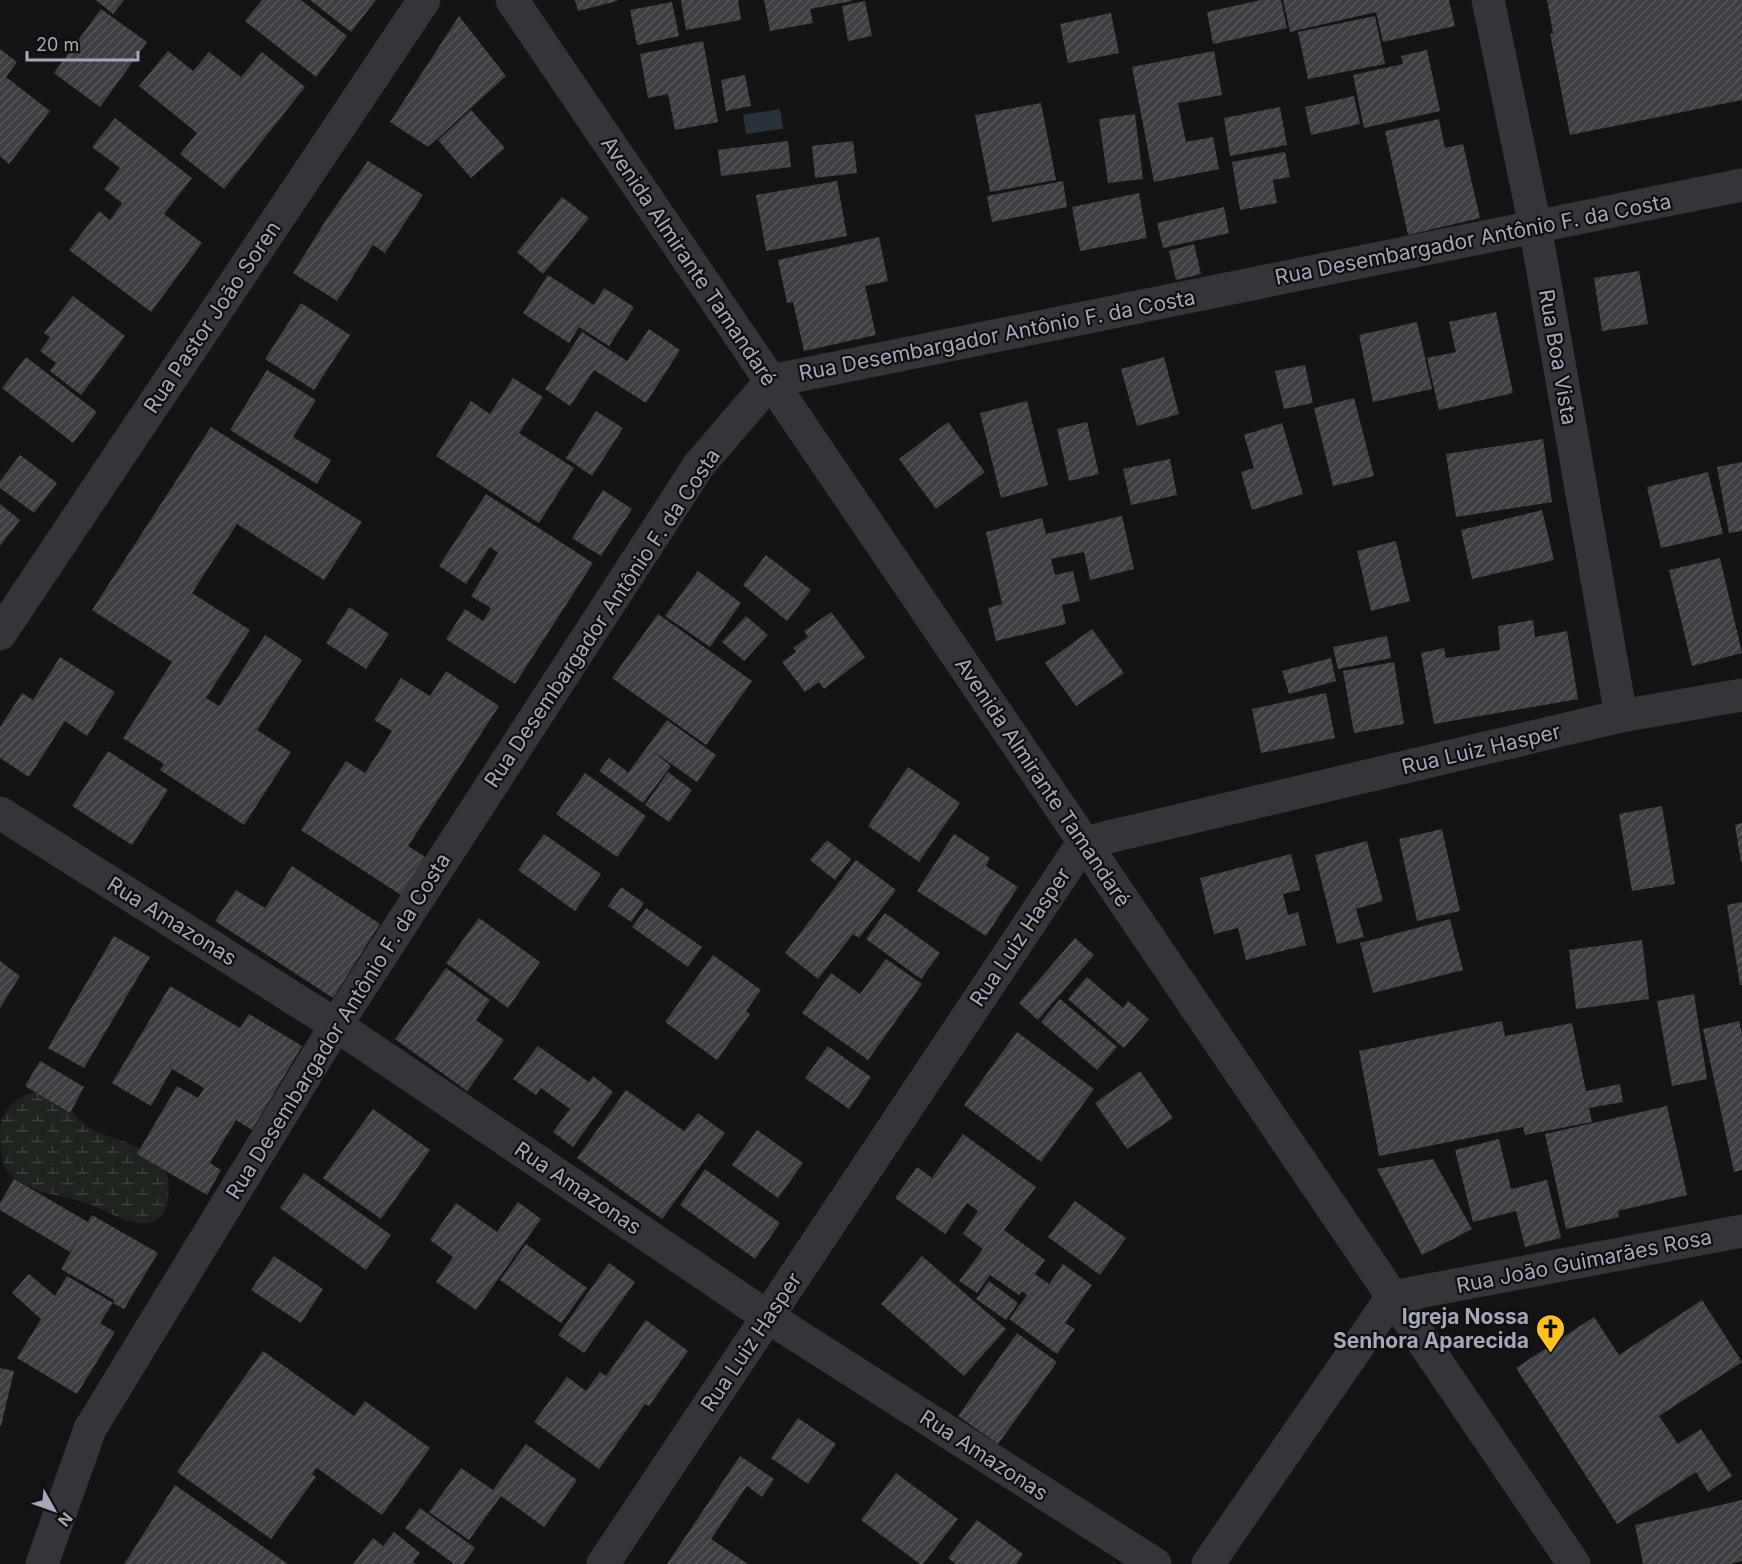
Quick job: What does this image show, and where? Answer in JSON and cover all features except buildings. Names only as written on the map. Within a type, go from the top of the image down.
[{"type":"street","name":"Rua Pastor João Soren","points":[[0,634],[424,0]]},
{"type":"street","name":"Avenida Almirante Tamandaré","points":[[512,0],[1574,1564]]},
{"type":"street","name":"Rua Boa Vista","points":[[1488,0],[1535,226],[1621,716]]},
{"type":"street","name":"Rua Desembargador Antônio F. da Costa","points":[[42,1564],[90,1429],[336,1025],[699,465],[771,381],[1742,185]]},
{"type":"street","name":"Rua Luiz Hasper","points":[[603,1564],[1083,843],[1621,716],[1742,695]]},
{"type":"street","name":"Rua Amazonas","points":[[0,813],[336,1025],[768,1317],[1155,1564]]},
{"type":"street","name":"Rua João Guimarães Rosa","points":[[1392,1297],[1742,1231]]},
{"type":"street","points":[[1208,1564],[1392,1297]]},
{"type":"green space","points":[[39,1091],[64,1105],[90,1128],[133,1145],[161,1164],[166,1171],[169,1187],[167,1205],[159,1218],[153,1222],[144,1223],[125,1220],[87,1204],[32,1188],[15,1179],[8,1172],[1,1152],[1,1121],[13,1103],[25,1095]]},
{"type":"shaded area","points":[[780,109],[783,129],[746,134],[743,115]]},
{"type":"place","name":"Igreja Nossa Senhora Aparecida","points":[[1550,1354]]}]
